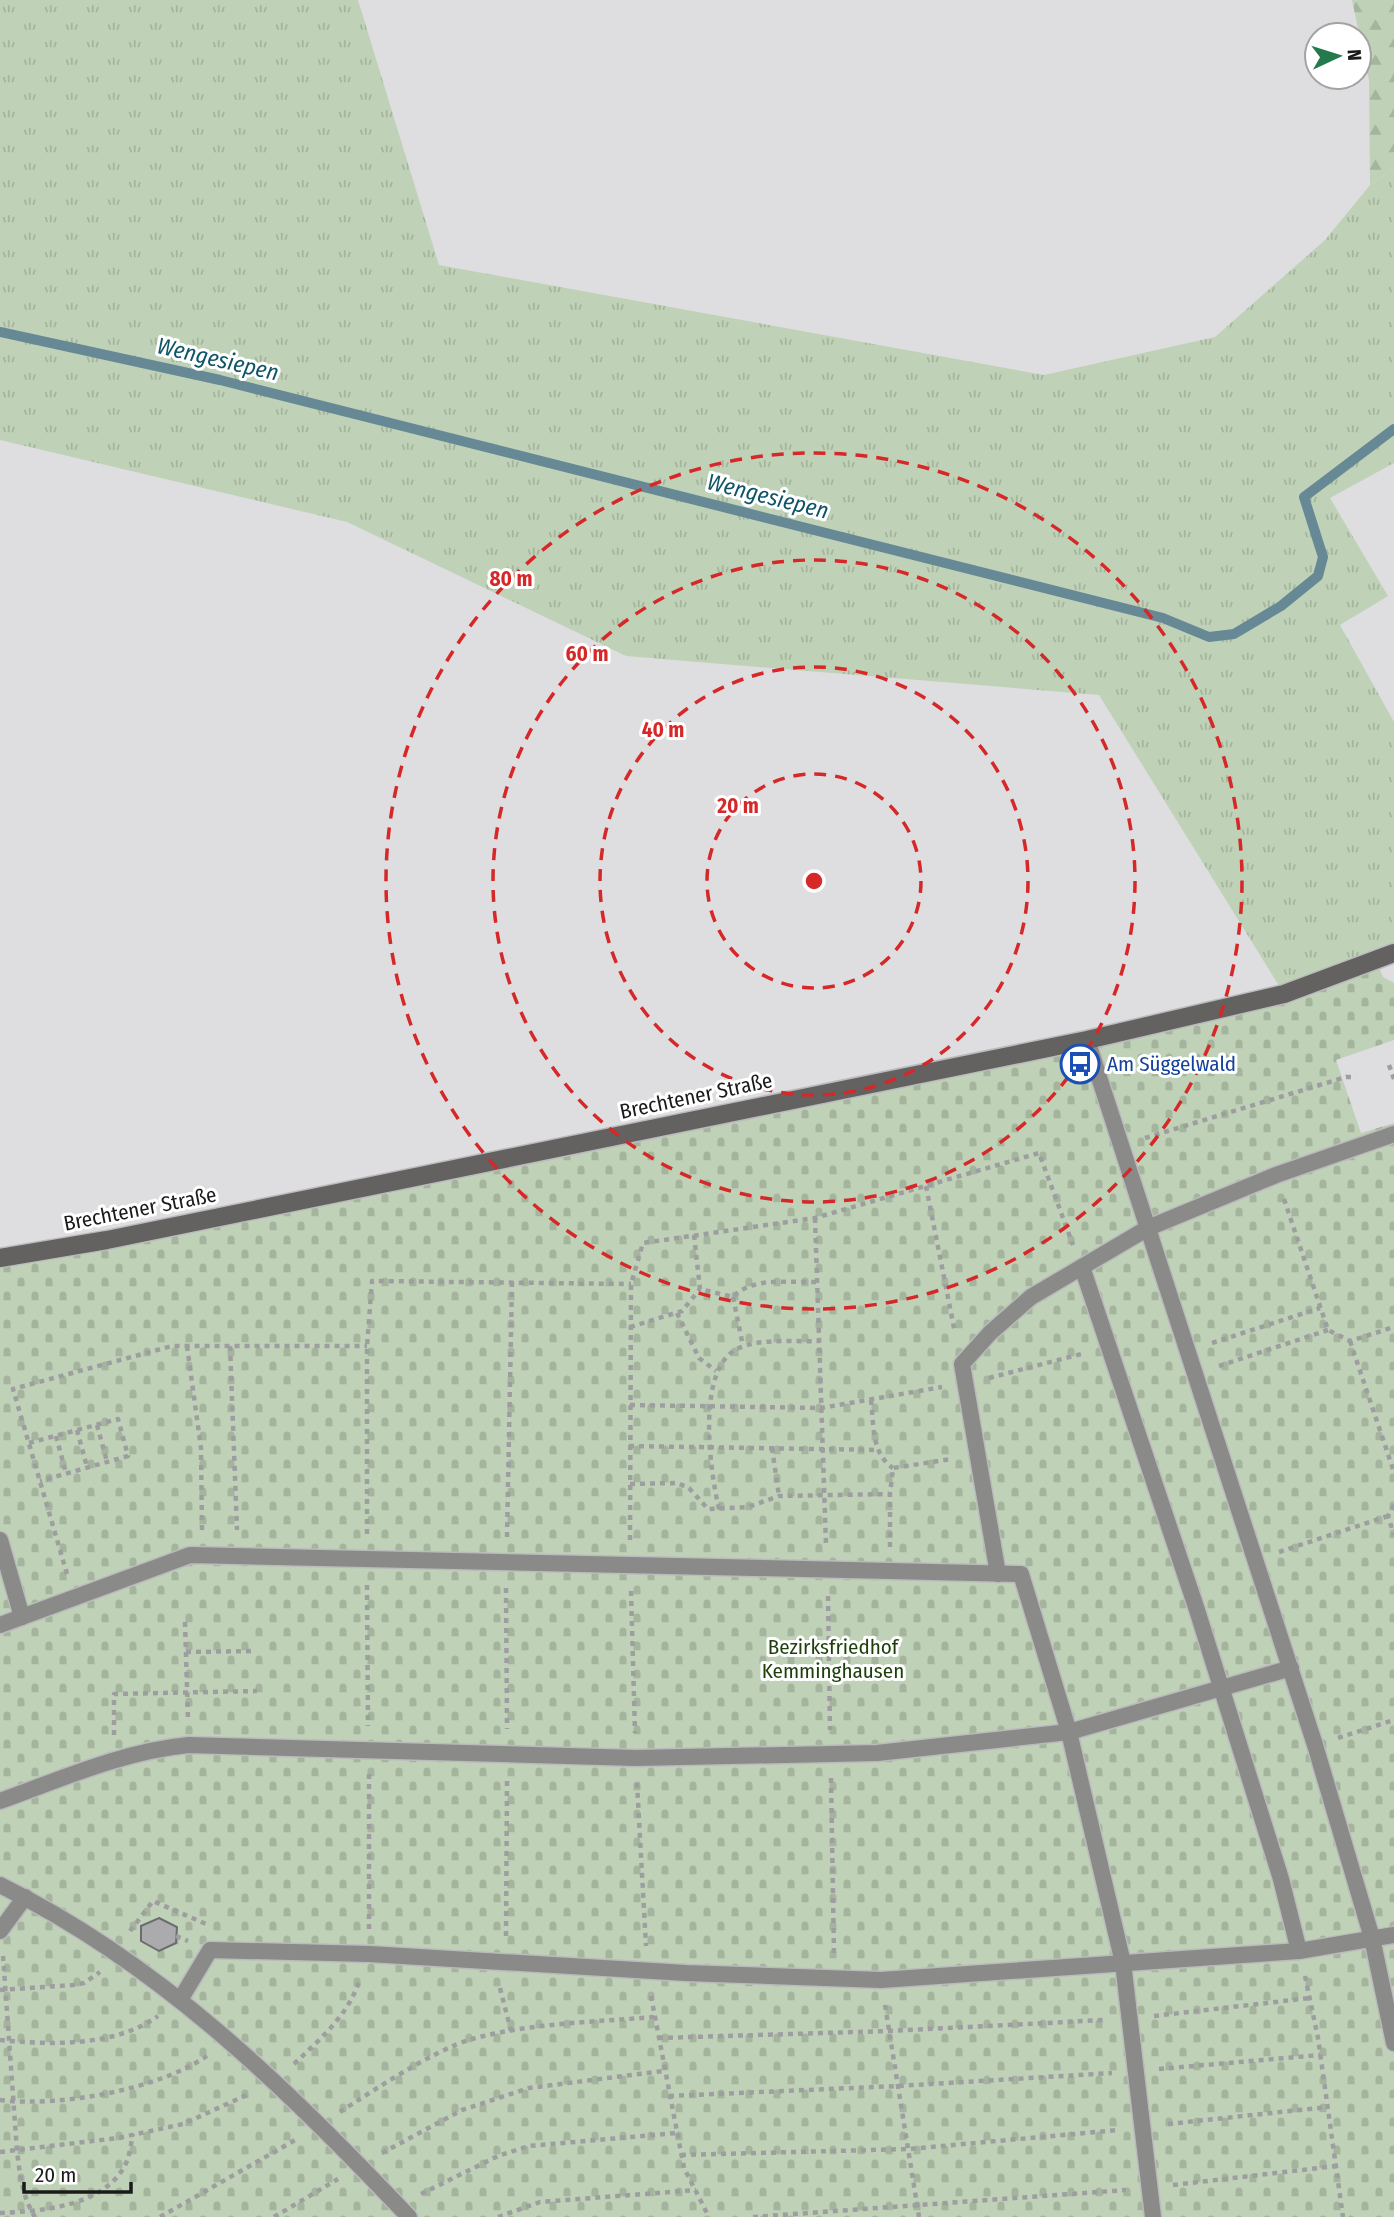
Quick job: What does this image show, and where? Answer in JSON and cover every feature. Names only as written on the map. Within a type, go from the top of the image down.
[{"type":"street","name":"Brechtener Straße","points":[[0,1258],[120,1238],[1087,1040],[1284,994],[1394,953]]},
{"type":"lane","points":[[1087,1040],[1315,1745],[1372,1938],[1394,2043]]},
{"type":"lane","points":[[998,1574],[961,1364],[990,1333],[1031,1297],[1148,1228],[1276,1175],[1394,1134]]},
{"type":"lane","points":[[1082,1267],[1222,1689],[1281,1879],[1299,1951]]},
{"type":"lane","points":[[0,1540],[22,1617]]},
{"type":"lane","points":[[0,1625],[177,1558],[203,1555],[1021,1574],[1069,1732],[1123,1963],[1153,2217]]},
{"type":"lane","points":[[0,1801],[114,1761],[162,1747],[189,1745],[636,1758],[877,1753],[1069,1732],[1291,1668]]},
{"type":"lane","points":[[0,1885],[115,1951],[231,2040],[321,2124],[404,2211]]},
{"type":"lane","points":[[0,1931],[25,1898]]},
{"type":"lane","points":[[180,2000],[210,1950],[506,1960],[647,1971],[881,1980],[1299,1951],[1394,1935]]},
{"type":"path","points":[[1390,1065],[1394,1079]]},
{"type":"path","points":[[1122,1146],[1346,1077],[1356,1077]]},
{"type":"path","points":[[709,2217],[684,2168],[663,2071],[647,1971],[636,1758],[629,1446],[631,1284],[643,1243],[815,1218],[1039,1153],[1082,1267]]},
{"type":"path","points":[[1276,1175],[1328,1330],[1350,1342],[1394,1472]]},
{"type":"path","points":[[926,1186],[961,1364]]},
{"type":"path","points":[[815,1218],[828,1570]]},
{"type":"path","points":[[694,1235],[700,1289]]},
{"type":"path","points":[[0,2152],[133,2134],[183,2124],[276,2081],[344,2014],[356,1991],[369,1954],[367,1346],[372,1281],[631,1284]]},
{"type":"path","points":[[506,1960],[506,1563],[512,1282]]},
{"type":"path","points":[[733,1297],[754,1284],[817,1282]]},
{"type":"path","points":[[700,1289],[733,1297]]},
{"type":"path","points":[[631,1327],[677,1313],[700,1289]]},
{"type":"path","points":[[733,1297],[743,1346]]},
{"type":"path","points":[[1188,1351],[1320,1308]]},
{"type":"path","points":[[677,1313],[699,1359],[716,1371]]},
{"type":"path","points":[[1350,1342],[1394,1327]]},
{"type":"path","points":[[1195,1374],[1328,1330]]},
{"type":"path","points":[[719,1509],[710,1463],[711,1406],[716,1371],[735,1349],[743,1346],[819,1342]]},
{"type":"path","points":[[74,1597],[13,1389],[172,1346],[367,1346]]},
{"type":"path","points":[[187,1346],[201,1448],[203,1555]]},
{"type":"path","points":[[230,1346],[238,1556]]},
{"type":"path","points":[[1000,1375],[1109,1347]]},
{"type":"path","points":[[630,1405],[821,1408],[964,1383]]},
{"type":"path","points":[[871,1400],[877,1450],[882,1461],[893,1468],[976,1455]]},
{"type":"path","points":[[29,1443],[118,1419],[128,1456],[40,1481]]},
{"type":"path","points":[[97,1425],[107,1462]]},
{"type":"path","points":[[77,1430],[86,1467]]},
{"type":"path","points":[[56,1436],[66,1473]]},
{"type":"path","points":[[629,1446],[877,1450]]},
{"type":"path","points":[[772,1448],[779,1496]]},
{"type":"path","points":[[891,1572],[890,1494],[893,1468]]},
{"type":"path","points":[[630,1484],[677,1483],[689,1488],[708,1509],[748,1507],[779,1496],[890,1494]]},
{"type":"path","points":[[1255,1559],[1388,1516],[1394,1505]]},
{"type":"path","points":[[1388,1516],[1394,1535]]},
{"type":"path","points":[[185,1622],[189,1745]]},
{"type":"path","points":[[186,1652],[256,1651]]},
{"type":"path","points":[[114,1761],[114,1694],[257,1691]]},
{"type":"path","points":[[1315,1745],[1394,1720]]},
{"type":"path","points":[[3,1990],[84,1983],[104,1968],[153,1901],[220,1930],[210,1950]]},
{"type":"path","points":[[0,1931],[17,2151],[21,2183],[34,2214]]},
{"type":"path","points":[[1299,1951],[1320,2055],[1343,2217]]},
{"type":"path","points":[[881,1980],[919,2217]]},
{"type":"path","points":[[500,1992],[511,2031]]},
{"type":"path","points":[[658,2038],[890,2031],[1129,2019],[1310,1998]]},
{"type":"path","points":[[0,2040],[55,2044],[116,2036],[152,2020],[180,2000]]},
{"type":"path","points":[[160,2217],[393,2079],[469,2040],[511,2031],[654,2017]]},
{"type":"path","points":[[0,2100],[68,2101],[127,2090],[198,2062],[231,2040]]},
{"type":"path","points":[[669,2096],[898,2086],[1136,2071],[1320,2055]]},
{"type":"path","points":[[274,2217],[462,2110],[529,2088],[663,2071]]},
{"type":"path","points":[[681,2155],[909,2149],[1328,2107]]},
{"type":"path","points":[[404,2211],[498,2156],[529,2146],[677,2133]]},
{"type":"path","points":[[0,2213],[34,2214],[94,2194],[119,2175],[128,2160],[133,2134]]},
{"type":"path","points":[[753,2217],[1149,2188],[1336,2166]]},
{"type":"path","points":[[498,2217],[540,2202],[696,2190]]},
{"type":"green space","points":[[0,0],[358,0],[439,265],[1044,375],[1215,337],[1325,240],[1370,185],[1394,168],[1394,463],[1330,498],[1388,596],[1340,625],[1394,722],[1394,953],[1284,994],[1099,695],[626,656],[347,522],[0,440]]},
{"type":"green space","points":[[1352,0],[1394,0],[1394,168],[1370,185],[1369,91],[1373,91],[1373,21],[1356,21]]},
{"type":"green space","name":"Bezirksfriedhof Kemminghausen","points":[[1376,960],[1383,977],[1394,983],[1394,1040],[1336,1060],[1361,1133],[1394,1123],[1394,2217],[0,2217],[0,1258],[1105,1036]]},
{"type":"building","points":[[159,1918],[177,1927],[176,1943],[159,1951],[141,1941],[141,1926]]},
{"type":"waterway","name":"Wengesiepen","points":[[0,332],[220,380],[1163,618],[1209,637],[1234,634],[1281,606],[1318,576],[1323,557],[1304,497],[1394,429]]},
{"type":"place","name":"Am Süggelwald","points":[[1080,1064]]}]
